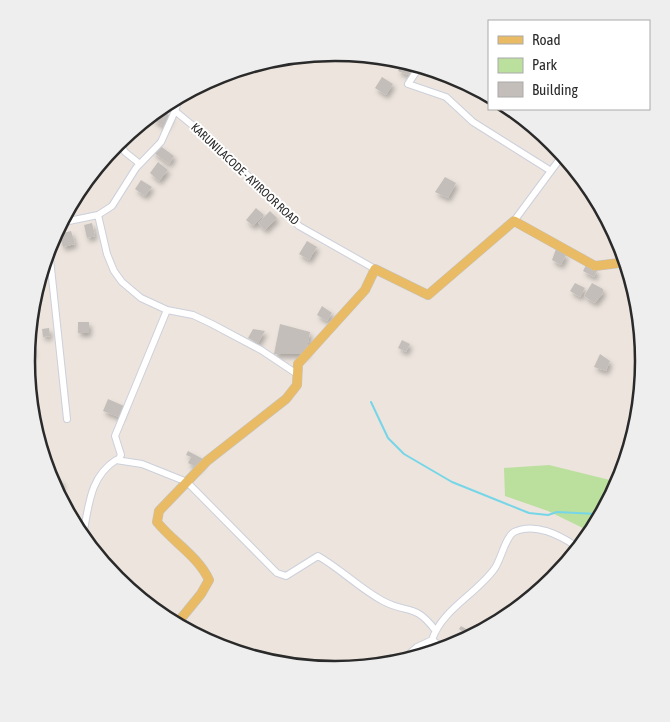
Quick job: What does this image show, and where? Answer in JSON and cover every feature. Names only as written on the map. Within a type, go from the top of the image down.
[{"type":"main road","points":[[181,618],[201,594],[209,580],[203,568],[157,522],[159,511],[207,461],[286,399],[297,385],[298,364],[365,290],[375,269],[428,295],[514,221],[595,266],[618,263]]},
{"type":"street","points":[[416,72],[408,84],[446,97],[473,122],[551,171]]},
{"type":"street","points":[[70,221],[98,215],[112,206],[140,164],[161,142],[176,106]]},
{"type":"street","name":"KARUNILACODE - AYIROOR ROAD","points":[[175,111],[219,147],[299,226],[375,269]]},
{"type":"street","points":[[123,149],[140,164]]},
{"type":"street","points":[[514,221],[559,161]]},
{"type":"street","points":[[98,215],[107,254],[114,271],[122,282],[141,298],[167,310],[193,315],[212,324],[261,350],[297,374]]},
{"type":"street","points":[[50,268],[67,419]]},
{"type":"street","points":[[85,526],[93,484],[106,466],[118,460],[121,455],[115,436],[167,310]]},
{"type":"street","points":[[118,460],[142,464],[187,482],[277,573],[286,576],[293,574],[318,556],[336,566],[381,600],[395,606],[411,608],[427,619],[436,630]]},
{"type":"street","points":[[412,651],[432,640],[436,630],[494,569],[508,538],[513,532],[535,529],[558,534],[573,544]]},
{"type":"street","points":[[432,640],[436,643]]},
{"type":"green space","points":[[549,465],[610,480],[595,511],[584,528],[548,511],[505,496],[504,468]]},
{"type":"building","points":[[399,68],[411,70],[408,75],[398,71]]},
{"type":"building","points":[[382,77],[393,84],[386,95],[375,88]]},
{"type":"building","points":[[166,113],[171,116],[165,127],[155,121]]},
{"type":"building","points":[[159,145],[174,156],[169,164],[153,152]]},
{"type":"building","points":[[158,162],[168,170],[159,181],[150,173]]},
{"type":"building","points":[[445,177],[456,183],[448,198],[435,192]]},
{"type":"building","points":[[141,180],[152,187],[145,196],[135,189]]},
{"type":"building","points":[[256,208],[264,215],[253,226],[246,220]]},
{"type":"building","points":[[270,211],[277,218],[265,230],[258,223]]},
{"type":"building","points":[[92,223],[95,236],[87,238],[84,225]]},
{"type":"building","points":[[71,231],[75,244],[63,247],[61,240],[64,233]]},
{"type":"building","points":[[307,241],[317,247],[309,260],[299,254]]},
{"type":"building","points":[[556,249],[566,255],[561,265],[552,260]]},
{"type":"building","points":[[586,265],[597,271],[594,277],[583,271]]},
{"type":"building","points":[[575,283],[585,288],[580,297],[570,291]]},
{"type":"building","points":[[592,283],[603,289],[603,293],[595,303],[584,296]]},
{"type":"building","points":[[322,306],[332,313],[327,321],[317,315]]},
{"type":"building","points":[[78,322],[89,322],[89,333],[78,333]]},
{"type":"building","points":[[280,324],[310,332],[306,354],[274,354]]},
{"type":"building","points":[[49,328],[50,336],[43,337],[42,329]]},
{"type":"building","points":[[253,329],[265,331],[258,343],[248,338]]},
{"type":"building","points":[[402,340],[410,344],[406,352],[398,348]]},
{"type":"building","points":[[600,354],[610,361],[606,371],[594,367]]},
{"type":"building","points":[[108,399],[124,406],[119,417],[103,411]]},
{"type":"building","points":[[188,451],[203,459],[198,468],[188,463],[191,457],[186,455]]},
{"type":"building","points":[[461,626],[468,630],[463,632],[459,629]]},
{"type":"waterway","points":[[371,402],[388,438],[404,454],[452,482],[529,513],[548,515],[557,512],[593,514]]}]
